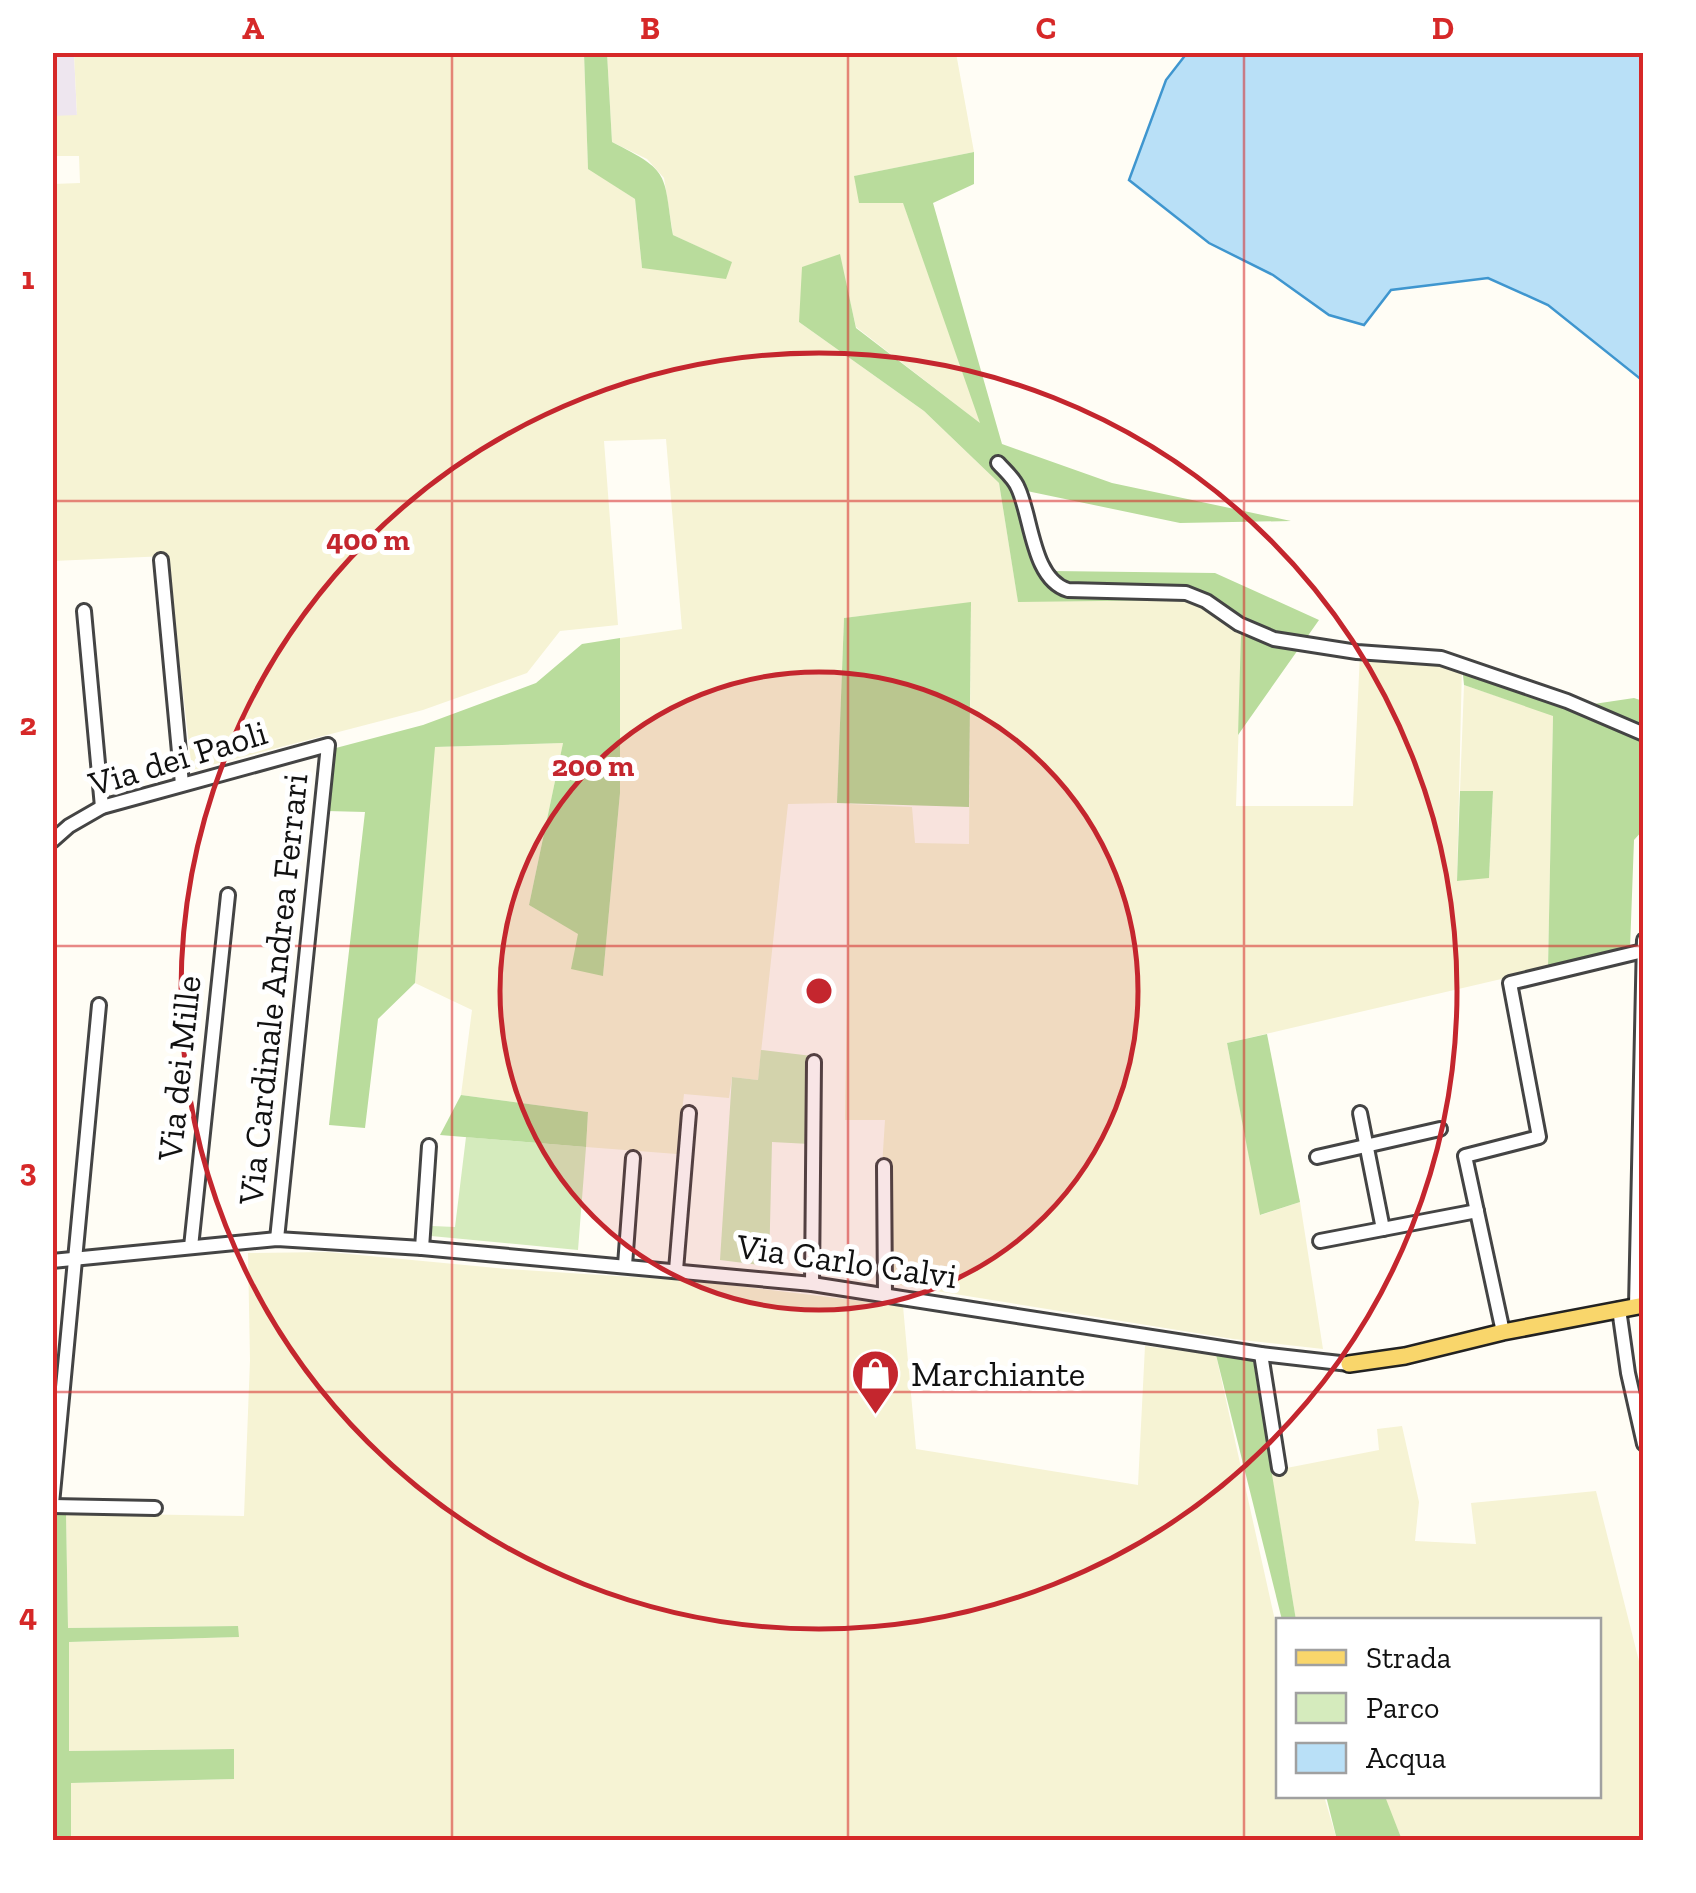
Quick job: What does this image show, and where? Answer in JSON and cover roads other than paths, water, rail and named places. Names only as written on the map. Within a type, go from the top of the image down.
[{"type":"main road","points":[[1349,1364],[1405,1356],[1633,1307]]},
{"type":"street","points":[[998,463],[1016,482],[1041,561],[1056,586],[1068,590],[1186,593],[1274,640],[1357,652],[1442,658],[1568,701],[1644,734]]},
{"type":"street","points":[[161,560],[182,784]]},
{"type":"street","points":[[84,611],[102,807]]},
{"type":"street","name":"Via dei Paoli","points":[[52,841],[102,807],[328,746]]},
{"type":"street","name":"Via Cardinale Andrea Ferrari","points":[[277,1239],[328,746]]},
{"type":"street","name":"Via dei Mille","points":[[191,1247],[228,895]]},
{"type":"street","points":[[1644,940],[1628,1374],[1644,1444]]},
{"type":"street","points":[[1503,1332],[1466,1156],[1539,1137],[1510,983],[1643,950]]},
{"type":"street","points":[[100,1005],[52,1505],[155,1508]]},
{"type":"street","points":[[812,1284],[814,1062]]},
{"type":"street","points":[[676,1270],[688,1113]]},
{"type":"street","points":[[1360,1113],[1383,1230]]},
{"type":"street","points":[[1317,1157],[1440,1129]]},
{"type":"street","points":[[422,1248],[429,1146]]},
{"type":"street","points":[[626,1265],[633,1158]]},
{"type":"street","points":[[884,1166],[885,1294]]},
{"type":"street","points":[[1320,1242],[1477,1212]]},
{"type":"street","name":"Via Carlo Calvi","points":[[52,1261],[277,1239],[422,1248],[812,1284],[1261,1354],[1349,1364]]},
{"type":"street","points":[[1261,1354],[1279,1468]]},
{"type":"water","points":[[1187,53],[1643,53],[1643,381],[1548,305],[1488,278],[1391,290],[1364,325],[1329,315],[1273,275],[1209,243],[1129,180],[1166,80]]},
{"type":"place","name":"Marchiante","points":[[876,1416]]}]
